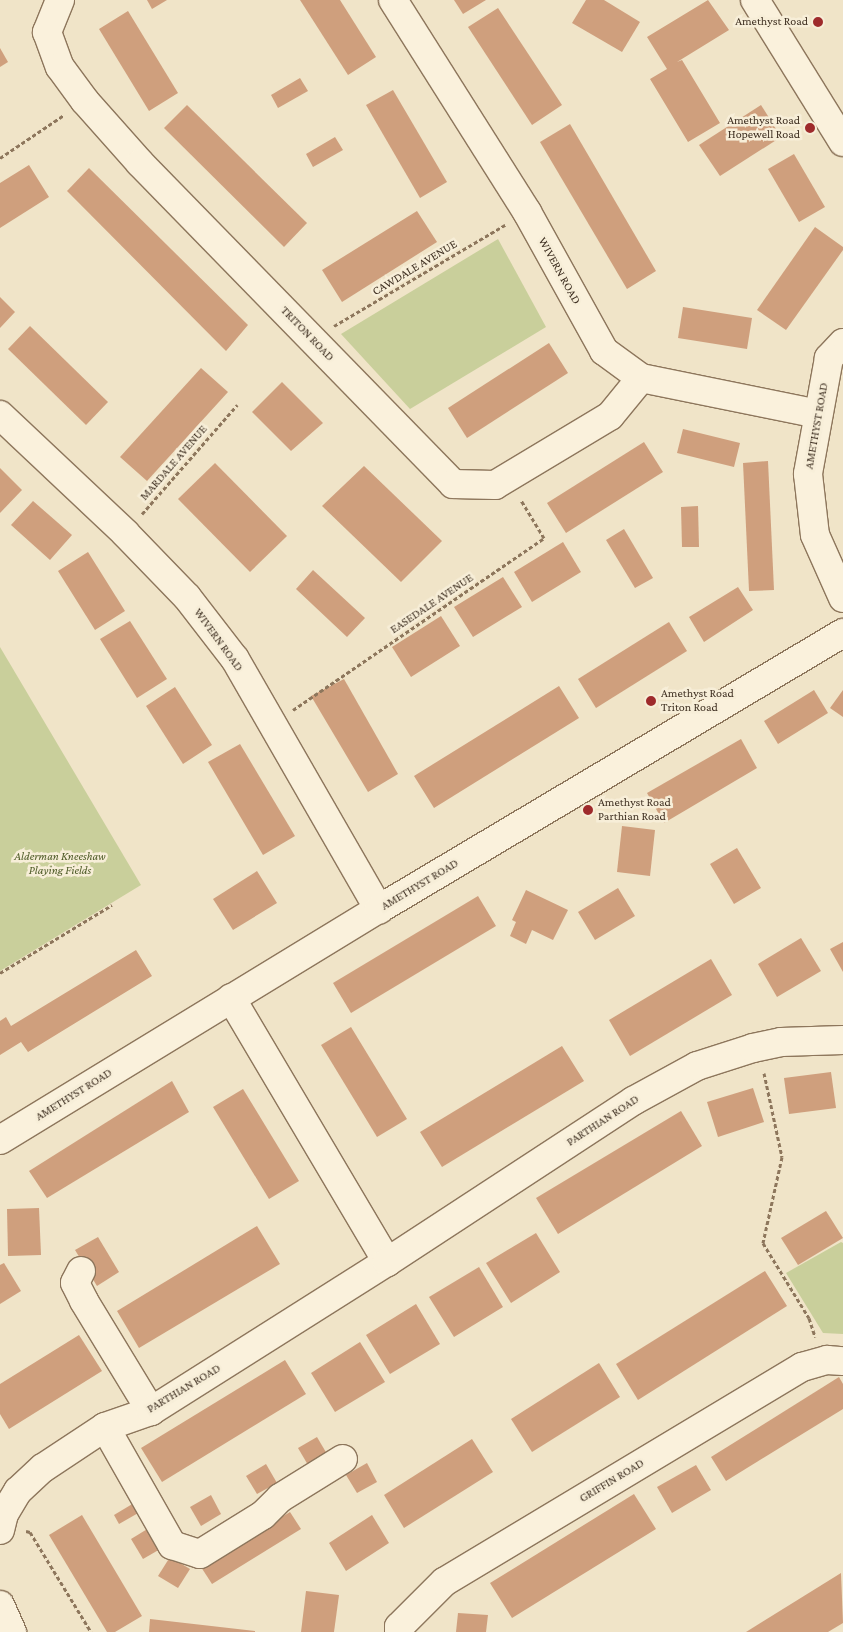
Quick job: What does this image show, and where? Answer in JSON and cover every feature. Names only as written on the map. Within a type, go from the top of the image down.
[{"type":"street","name":"TRITON ROAD","points":[[60,0],[47,32],[60,67],[85,100],[140,163],[453,484],[495,485],[610,416],[641,378]]},
{"type":"street","name":"WIVERN ROAD","points":[[393,0],[527,212],[604,352],[641,378],[818,414]]},
{"type":"street","points":[[755,0],[843,142]]},
{"type":"street","name":"AMETHYST ROAD","points":[[843,343],[829,358],[808,474],[815,535],[843,598]]},
{"type":"street","name":"WIVERN ROAD","points":[[0,415],[125,533],[187,597],[234,659],[379,909]]},
{"type":"street","name":"AMETHYST ROAD","points":[[0,1140],[379,909],[843,634]]},
{"type":"street","points":[[231,998],[387,1262]]},
{"type":"street","name":"PARTHIAN ROAD","points":[[1,1528],[4,1514],[18,1491],[43,1468],[105,1427],[151,1410],[387,1262],[633,1100],[697,1066],[753,1048],[790,1042],[843,1040]]},
{"type":"street","points":[[82,1271],[75,1283],[84,1301],[151,1410]]},
{"type":"street","name":"GRIFFIN ROAD","points":[[399,1632],[400,1626],[444,1582],[802,1367],[833,1361]]},
{"type":"street","points":[[105,1427],[172,1546],[200,1554],[262,1516],[280,1498],[343,1459]]},
{"type":"street","points":[[0,1605],[12,1632]]},
{"type":"path","points":[[0,158],[85,100]]},
{"type":"path","name":"CAWDALE AVENUE","points":[[312,340],[527,212]]},
{"type":"path","name":"MARDALE AVENUE","points":[[125,533],[237,405]]},
{"type":"path","name":"EASEDALE AVENUE","points":[[272,724],[544,538],[507,478]]},
{"type":"path","points":[[0,973],[112,905]]},
{"type":"path","points":[[753,1048],[766,1077],[782,1157],[764,1242],[833,1361]]},
{"type":"path","points":[[1,1528],[30,1532],[91,1632]]},
{"type":"green space","points":[[498,239],[546,327],[410,409],[341,334]]},
{"type":"green space","name":"Alderman Kneeshaw Playing Fields","points":[[0,647],[141,885],[0,971]]},
{"type":"green space","points":[[841,1242],[843,1243],[843,1334],[823,1333],[786,1273]]},
{"type":"building","points":[[147,0],[167,0],[152,9]]},
{"type":"building","points":[[300,0],[340,0],[376,57],[348,75]]},
{"type":"building","points":[[454,0],[486,0],[463,14]]},
{"type":"building","points":[[586,0],[604,0],[640,22],[622,52],[572,23]]},
{"type":"building","points":[[708,0],[729,30],[677,62],[682,60],[720,123],[688,142],[650,79],[667,69],[647,37]]},
{"type":"building","points":[[498,8],[562,105],[532,125],[468,27]]},
{"type":"building","points":[[128,11],[178,93],[149,111],[99,29]]},
{"type":"building","points":[[0,48],[8,62],[0,67]]},
{"type":"building","points":[[300,78],[308,91],[278,108],[271,95]]},
{"type":"building","points":[[393,90],[447,182],[420,198],[366,105]]},
{"type":"building","points":[[187,105],[307,223],[284,247],[164,128]]},
{"type":"building","points":[[761,105],[781,137],[720,176],[699,145]]},
{"type":"building","points":[[570,124],[656,271],[627,289],[540,142]]},
{"type":"building","points":[[335,137],[343,150],[313,167],[306,154]]},
{"type":"building","points":[[794,154],[825,207],[799,222],[768,169]]},
{"type":"building","points":[[29,165],[49,197],[0,228],[0,183]]},
{"type":"building","points":[[89,168],[248,325],[226,351],[67,191]]},
{"type":"building","points":[[417,211],[437,242],[342,302],[322,270]]},
{"type":"building","points":[[815,227],[843,247],[843,250],[786,330],[757,310]]},
{"type":"building","points":[[0,297],[15,312],[0,328]]},
{"type":"building","points":[[683,307],[752,318],[747,349],[678,338]]},
{"type":"building","points":[[30,326],[108,402],[86,425],[8,349]]},
{"type":"building","points":[[549,343],[568,373],[467,438],[448,408]]},
{"type":"building","points":[[201,368],[228,392],[147,481],[120,457]]},
{"type":"building","points":[[282,382],[323,423],[291,451],[252,412]]},
{"type":"building","points":[[683,429],[740,443],[734,467],[677,453]]},
{"type":"building","points":[[644,442],[663,472],[566,533],[547,503]]},
{"type":"building","points":[[768,461],[774,590],[749,591],[743,463]]},
{"type":"building","points":[[215,463],[287,536],[250,572],[178,499]]},
{"type":"building","points":[[364,466],[442,541],[401,582],[322,506]]},
{"type":"building","points":[[0,468],[22,490],[0,513]]},
{"type":"building","points":[[33,501],[72,535],[50,560],[11,525]]},
{"type":"building","points":[[698,506],[699,547],[682,547],[681,507]]},
{"type":"building","points":[[624,529],[653,578],[635,588],[606,540]]},
{"type":"building","points":[[563,542],[581,572],[532,602],[514,572]]},
{"type":"building","points":[[88,552],[125,611],[95,630],[58,571]]},
{"type":"building","points":[[313,570],[365,618],[347,637],[296,589]]},
{"type":"building","points":[[503,577],[522,607],[473,637],[454,607]]},
{"type":"building","points":[[738,587],[753,610],[704,642],[689,617]]},
{"type":"building","points":[[441,616],[460,646],[411,677],[392,647]]},
{"type":"building","points":[[130,621],[167,679],[137,698],[100,639]]},
{"type":"building","points":[[669,622],[687,651],[596,708],[578,679]]},
{"type":"building","points":[[344,679],[398,774],[368,792],[311,696]]},
{"type":"building","points":[[559,686],[579,718],[434,808],[414,776]]},
{"type":"building","points":[[175,687],[212,745],[183,764],[146,706]]},
{"type":"building","points":[[814,690],[828,713],[778,744],[764,721]]},
{"type":"building","points":[[843,690],[843,717],[830,708]]},
{"type":"building","points":[[741,739],[757,768],[664,823],[647,793]]},
{"type":"building","points":[[240,744],[295,836],[263,855],[208,762]]},
{"type":"building","points":[[622,826],[655,830],[650,876],[617,872]]},
{"type":"building","points":[[737,848],[761,888],[734,904],[710,864]]},
{"type":"building","points":[[257,871],[277,903],[233,930],[213,899]]},
{"type":"building","points":[[618,888],[635,916],[595,940],[578,912]]},
{"type":"building","points":[[526,890],[568,910],[553,940],[532,930],[526,944],[510,936],[516,922],[512,920]]},
{"type":"building","points":[[478,896],[496,926],[351,1013],[333,983]]},
{"type":"building","points":[[801,938],[821,971],[777,997],[758,964]]},
{"type":"building","points":[[843,942],[843,972],[830,949]]},
{"type":"building","points":[[136,950],[152,976],[28,1052],[21,1042],[0,1055],[0,1021],[6,1017],[11,1026]]},
{"type":"building","points":[[711,959],[732,995],[630,1056],[609,1020]]},
{"type":"building","points":[[351,1027],[407,1119],[377,1137],[321,1045]]},
{"type":"building","points":[[562,1046],[584,1081],[442,1167],[420,1132]]},
{"type":"building","points":[[831,1072],[836,1108],[789,1114],[784,1078]]},
{"type":"building","points":[[172,1081],[189,1112],[47,1198],[29,1171]]},
{"type":"building","points":[[753,1088],[764,1122],[718,1137],[707,1102]]},
{"type":"building","points":[[243,1089],[299,1181],[269,1199],[213,1107]]},
{"type":"building","points":[[681,1111],[702,1146],[558,1234],[536,1198]]},
{"type":"building","points":[[39,1208],[41,1255],[8,1256],[7,1209]]},
{"type":"building","points":[[826,1211],[843,1238],[798,1265],[781,1238]]},
{"type":"building","points":[[257,1226],[280,1264],[139,1348],[117,1311]]},
{"type":"building","points":[[536,1233],[560,1272],[511,1303],[486,1263]]},
{"type":"building","points":[[98,1237],[119,1272],[97,1286],[75,1250]]},
{"type":"building","points":[[4,1263],[21,1291],[0,1304],[0,1265]]},
{"type":"building","points":[[479,1267],[503,1307],[454,1337],[429,1297]]},
{"type":"building","points":[[765,1271],[787,1306],[638,1400],[616,1364]]},
{"type":"building","points":[[416,1304],[440,1344],[390,1374],[366,1335]]},
{"type":"building","points":[[79,1335],[102,1371],[9,1429],[0,1414],[0,1384]]},
{"type":"building","points":[[360,1342],[385,1382],[335,1412],[311,1373]]},
{"type":"building","points":[[285,1360],[306,1394],[162,1482],[141,1448]]},
{"type":"building","points":[[599,1363],[620,1397],[532,1452],[511,1419]]},
{"type":"building","points":[[839,1377],[843,1384],[843,1409],[726,1481],[711,1457]]},
{"type":"building","points":[[317,1437],[327,1454],[308,1465],[298,1448]]},
{"type":"building","points":[[472,1439],[493,1472],[404,1528],[384,1495]]},
{"type":"building","points":[[367,1463],[377,1482],[357,1493],[346,1475]]},
{"type":"building","points":[[266,1464],[277,1483],[257,1494],[246,1476]]},
{"type":"building","points":[[696,1465],[711,1490],[672,1513],[657,1487]]},
{"type":"building","points":[[634,1494],[656,1529],[512,1618],[490,1583]]},
{"type":"building","points":[[211,1495],[221,1514],[201,1526],[190,1507]]},
{"type":"building","points":[[134,1503],[140,1512],[119,1524],[114,1515]]},
{"type":"building","points":[[290,1512],[301,1529],[212,1584],[201,1567]]},
{"type":"building","points":[[82,1515],[142,1616],[115,1632],[107,1632],[49,1535]]},
{"type":"building","points":[[372,1515],[389,1543],[346,1571],[329,1543]]},
{"type":"building","points":[[149,1528],[162,1548],[143,1559],[131,1539]]},
{"type":"building","points":[[170,1557],[190,1569],[178,1588],[158,1576]]},
{"type":"building","points":[[841,1573],[843,1623],[828,1632],[746,1632]]},
{"type":"building","points":[[306,1591],[339,1595],[334,1632],[301,1632]]},
{"type":"building","points":[[458,1613],[488,1615],[486,1632],[456,1632]]},
{"type":"building","points":[[150,1619],[255,1631],[255,1632],[149,1632]]},
{"type":"place","name":"Amethyst Road","points":[[818,22]]},
{"type":"place","name":"Amethyst Road Hopewell Road","points":[[810,128]]},
{"type":"place","name":"Amethyst Road Triton Road","points":[[651,701]]},
{"type":"place","name":"Amethyst Road Parthian Road","points":[[588,810]]}]
